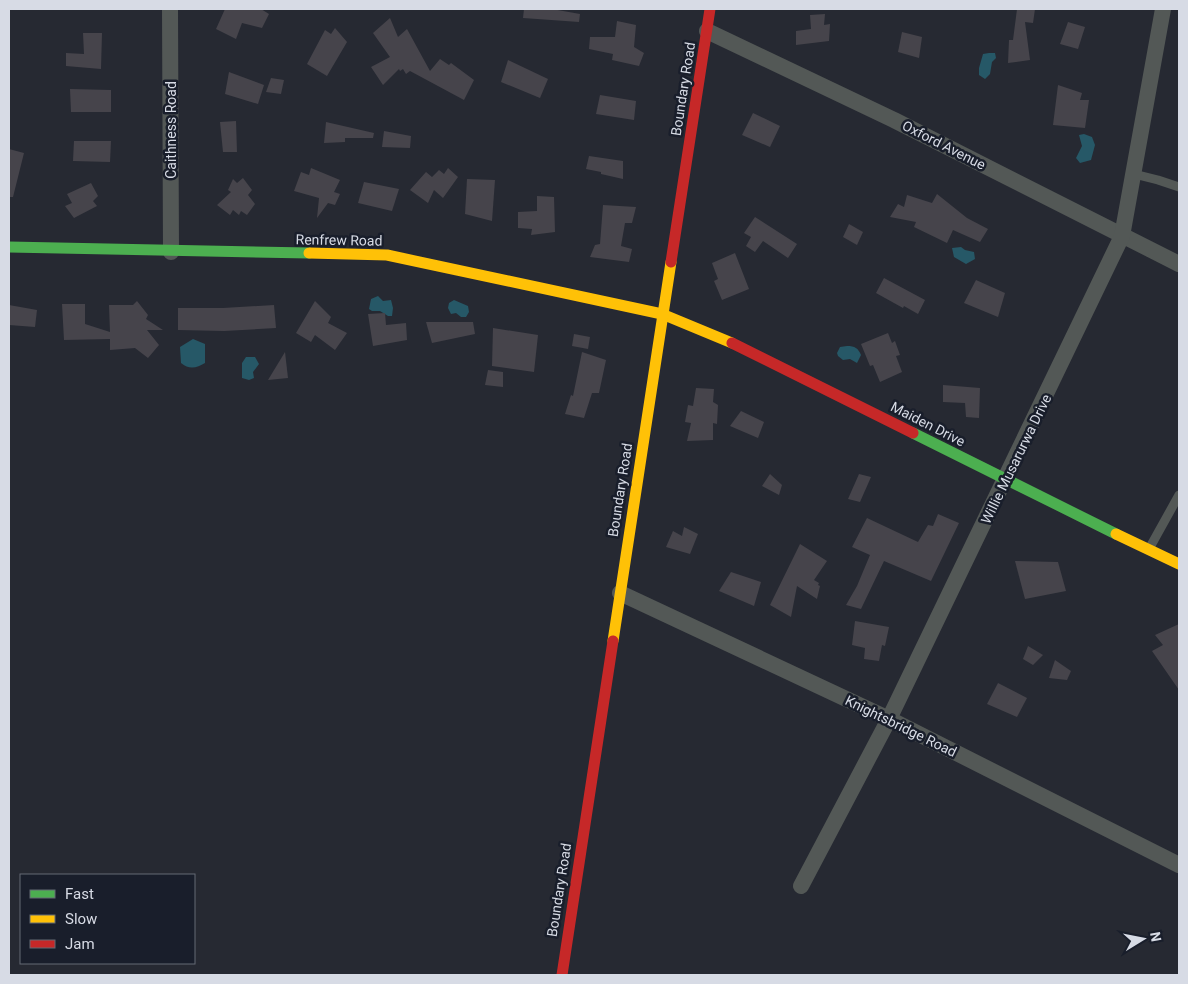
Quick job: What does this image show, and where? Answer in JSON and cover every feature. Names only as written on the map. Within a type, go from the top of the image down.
[{"type":"street","name":"Caithness Road","points":[[170,9],[171,252]]},
{"type":"street","name":"Boundary Road","points":[[562,975],[710,9]]},
{"type":"street","name":"Willie Musarurwa Drive","points":[[801,886],[890,719],[1122,236],[1163,9]]},
{"type":"street","name":"Oxford Avenue","points":[[707,30],[894,120],[1179,264]]},
{"type":"street","name":"Renfrew Road","points":[[9,247],[171,252],[387,255],[662,314]]},
{"type":"street","name":"Maiden Drive","points":[[662,314],[748,349],[1006,480],[1179,564]]},
{"type":"street","name":"Knightsbridge Road","points":[[620,593],[890,719],[1179,865]]},
{"type":"lane","points":[[1134,174],[1179,187]]},
{"type":"lane","points":[[1148,549],[1179,495]]},
{"type":"water","points":[[995,53],[996,58],[992,62],[990,74],[985,79],[979,75],[979,68],[983,54]]},
{"type":"water","points":[[1084,134],[1092,137],[1095,145],[1091,160],[1080,163],[1076,158],[1082,146],[1079,135]]},
{"type":"water","points":[[961,247],[974,252],[975,259],[966,264],[954,257],[952,248]]},
{"type":"water","points":[[378,296],[383,301],[391,300],[392,316],[369,309],[371,299]]},
{"type":"water","points":[[454,300],[468,306],[469,312],[466,317],[461,317],[456,313],[451,314],[448,308],[449,303]]},
{"type":"water","points":[[193,339],[205,344],[205,363],[196,367],[190,367],[181,363],[180,347]]},
{"type":"water","points":[[840,347],[856,348],[860,353],[861,355],[857,363],[850,359],[843,360],[838,356],[837,353]]},
{"type":"water","points":[[246,357],[255,357],[259,364],[253,372],[254,378],[249,380],[242,378],[242,363]]},
{"type":"building","points":[[225,9],[261,9],[269,14],[262,28],[242,23],[236,39],[216,29]]},
{"type":"building","points":[[524,9],[552,9],[580,14],[579,22],[523,18]]},
{"type":"building","points":[[1017,9],[1035,9],[1033,23],[1025,22],[1030,60],[1008,63],[1009,40],[1013,40]]},
{"type":"building","points":[[825,14],[824,25],[830,24],[829,41],[796,45],[796,31],[811,29],[810,15]]},
{"type":"building","points":[[390,18],[398,37],[407,29],[430,71],[440,59],[449,65],[451,63],[474,80],[464,100],[410,71],[406,74],[403,69],[400,71],[399,69],[383,85],[371,67],[390,57],[373,33]]},
{"type":"building","points":[[617,21],[636,25],[634,47],[644,53],[639,66],[612,60],[613,54],[589,49],[590,37],[615,37]]},
{"type":"building","points":[[1068,22],[1085,27],[1078,49],[1060,44]]},
{"type":"building","points":[[335,28],[347,42],[327,76],[307,64],[325,30],[331,34]]},
{"type":"building","points":[[902,32],[922,37],[919,58],[898,52]]},
{"type":"building","points":[[83,33],[102,33],[101,69],[66,66],[66,53],[84,54]]},
{"type":"building","points":[[508,60],[548,79],[540,98],[501,82]]},
{"type":"building","points":[[229,72],[264,85],[258,104],[225,94]]},
{"type":"building","points":[[271,78],[284,80],[281,94],[266,92]]},
{"type":"building","points":[[1058,85],[1082,93],[1080,100],[1089,100],[1085,128],[1053,125]]},
{"type":"building","points":[[70,89],[111,90],[111,112],[71,112]]},
{"type":"building","points":[[600,95],[636,101],[634,120],[596,114]]},
{"type":"building","points":[[753,113],[780,126],[770,147],[742,135]]},
{"type":"building","points":[[236,121],[237,152],[223,152],[220,122]]},
{"type":"building","points":[[326,122],[374,133],[373,138],[345,138],[345,142],[324,143]]},
{"type":"building","points":[[384,131],[411,136],[410,148],[382,147]]},
{"type":"building","points":[[74,141],[111,141],[110,162],[73,161]]},
{"type":"building","points":[[9,149],[24,153],[13,197],[9,197]]},
{"type":"building","points":[[589,156],[623,161],[623,179],[586,169]]},
{"type":"building","points":[[311,168],[340,180],[334,192],[340,194],[335,205],[328,203],[317,218],[319,198],[294,191],[301,172],[309,175]]},
{"type":"building","points":[[448,168],[458,177],[443,198],[434,190],[428,203],[410,190],[426,172],[432,177],[439,170],[444,174]]},
{"type":"building","points":[[243,178],[252,190],[248,195],[255,204],[247,215],[241,211],[239,215],[233,210],[230,215],[217,205],[231,192],[228,190],[233,179],[237,183]]},
{"type":"building","points":[[467,179],[495,180],[492,221],[465,214]]},
{"type":"building","points":[[364,182],[399,189],[392,211],[358,203]]},
{"type":"building","points":[[91,183],[98,196],[93,201],[97,206],[74,218],[65,206],[72,203],[67,194]]},
{"type":"building","points":[[937,194],[967,218],[988,229],[980,242],[953,230],[947,243],[914,227],[916,222],[890,217],[898,204],[904,207],[907,195],[932,203]]},
{"type":"building","points":[[537,196],[554,197],[555,232],[531,235],[532,229],[518,228],[518,212],[537,211]]},
{"type":"building","points":[[603,205],[636,207],[632,223],[625,223],[621,246],[632,249],[629,262],[590,257],[595,245],[600,244]]},
{"type":"building","points":[[755,217],[797,244],[788,258],[763,241],[755,252],[746,246],[751,237],[744,233]]},
{"type":"building","points":[[849,224],[863,232],[857,245],[843,237]]},
{"type":"building","points":[[735,253],[749,289],[722,300],[714,281],[718,279],[712,263]]},
{"type":"building","points":[[884,278],[925,300],[918,314],[876,293]]},
{"type":"building","points":[[976,280],[1005,293],[998,317],[964,303]]},
{"type":"building","points":[[137,301],[148,315],[146,319],[163,330],[147,330],[159,345],[148,358],[135,348],[110,350],[110,339],[64,340],[62,304],[85,304],[85,324],[110,332],[109,305],[133,305]]},
{"type":"building","points":[[315,301],[331,317],[328,323],[347,333],[335,350],[315,335],[311,342],[296,333]]},
{"type":"building","points":[[9,305],[37,310],[35,327],[9,325]]},
{"type":"building","points":[[274,305],[276,328],[224,331],[178,330],[178,308]]},
{"type":"building","points":[[385,313],[386,325],[406,323],[407,340],[373,346],[368,314]]},
{"type":"building","points":[[426,322],[473,322],[475,334],[432,343]]},
{"type":"building","points":[[493,328],[538,335],[534,372],[492,366]]},
{"type":"building","points":[[888,333],[892,343],[895,341],[900,355],[896,356],[902,372],[880,382],[873,365],[870,366],[861,344]]},
{"type":"building","points":[[574,334],[590,337],[588,349],[572,346]]},
{"type":"building","points":[[285,352],[288,378],[268,380]]},
{"type":"building","points":[[582,352],[606,360],[599,393],[592,393],[584,418],[565,414],[571,395],[573,396]]},
{"type":"building","points":[[488,370],[503,372],[503,387],[485,385]]},
{"type":"building","points":[[943,385],[980,388],[979,418],[966,417],[965,403],[943,402]]},
{"type":"building","points":[[696,388],[714,389],[713,402],[718,405],[717,424],[713,423],[713,440],[687,441],[691,423],[685,422],[688,405],[693,406]]},
{"type":"building","points":[[741,411],[764,422],[758,438],[730,426]]},
{"type":"building","points":[[770,474],[782,485],[779,495],[762,486]]},
{"type":"building","points":[[859,474],[871,477],[860,502],[848,499]]},
{"type":"building","points":[[938,514],[959,523],[931,581],[884,561],[861,609],[846,605],[857,586],[870,555],[852,547],[867,518],[918,542],[928,525],[933,526]]},
{"type":"building","points":[[684,527],[698,534],[690,554],[666,547],[673,531],[682,536]]},
{"type":"building","points":[[800,544],[827,561],[814,580],[820,586],[817,599],[797,586],[791,617],[770,605]]},
{"type":"building","points":[[1015,561],[1058,562],[1066,591],[1025,599]]},
{"type":"building","points":[[731,572],[761,582],[754,606],[719,591]]},
{"type":"building","points":[[855,621],[889,627],[885,646],[882,645],[879,661],[864,659],[865,648],[852,645]]},
{"type":"building","points":[[1179,624],[1179,690],[1152,651],[1163,645],[1155,635]]},
{"type":"building","points":[[1028,646],[1043,655],[1033,665],[1023,659]]},
{"type":"building","points":[[1055,660],[1071,671],[1067,680],[1049,678]]},
{"type":"building","points":[[998,683],[1027,698],[1017,717],[987,704]]},
{"type":"traffic: fast","points":[[9,247],[309,253]]},
{"type":"traffic: fast","points":[[913,433],[1116,534]]},
{"type":"traffic: slow","points":[[309,253],[387,255],[662,314],[732,343]]},
{"type":"traffic: slow","points":[[613,641],[671,262]]},
{"type":"traffic: slow","points":[[1116,534],[1179,564]]},
{"type":"traffic: jam","points":[[671,262],[710,9]]},
{"type":"traffic: jam","points":[[732,343],[913,433]]},
{"type":"traffic: jam","points":[[562,975],[613,641]]}]
